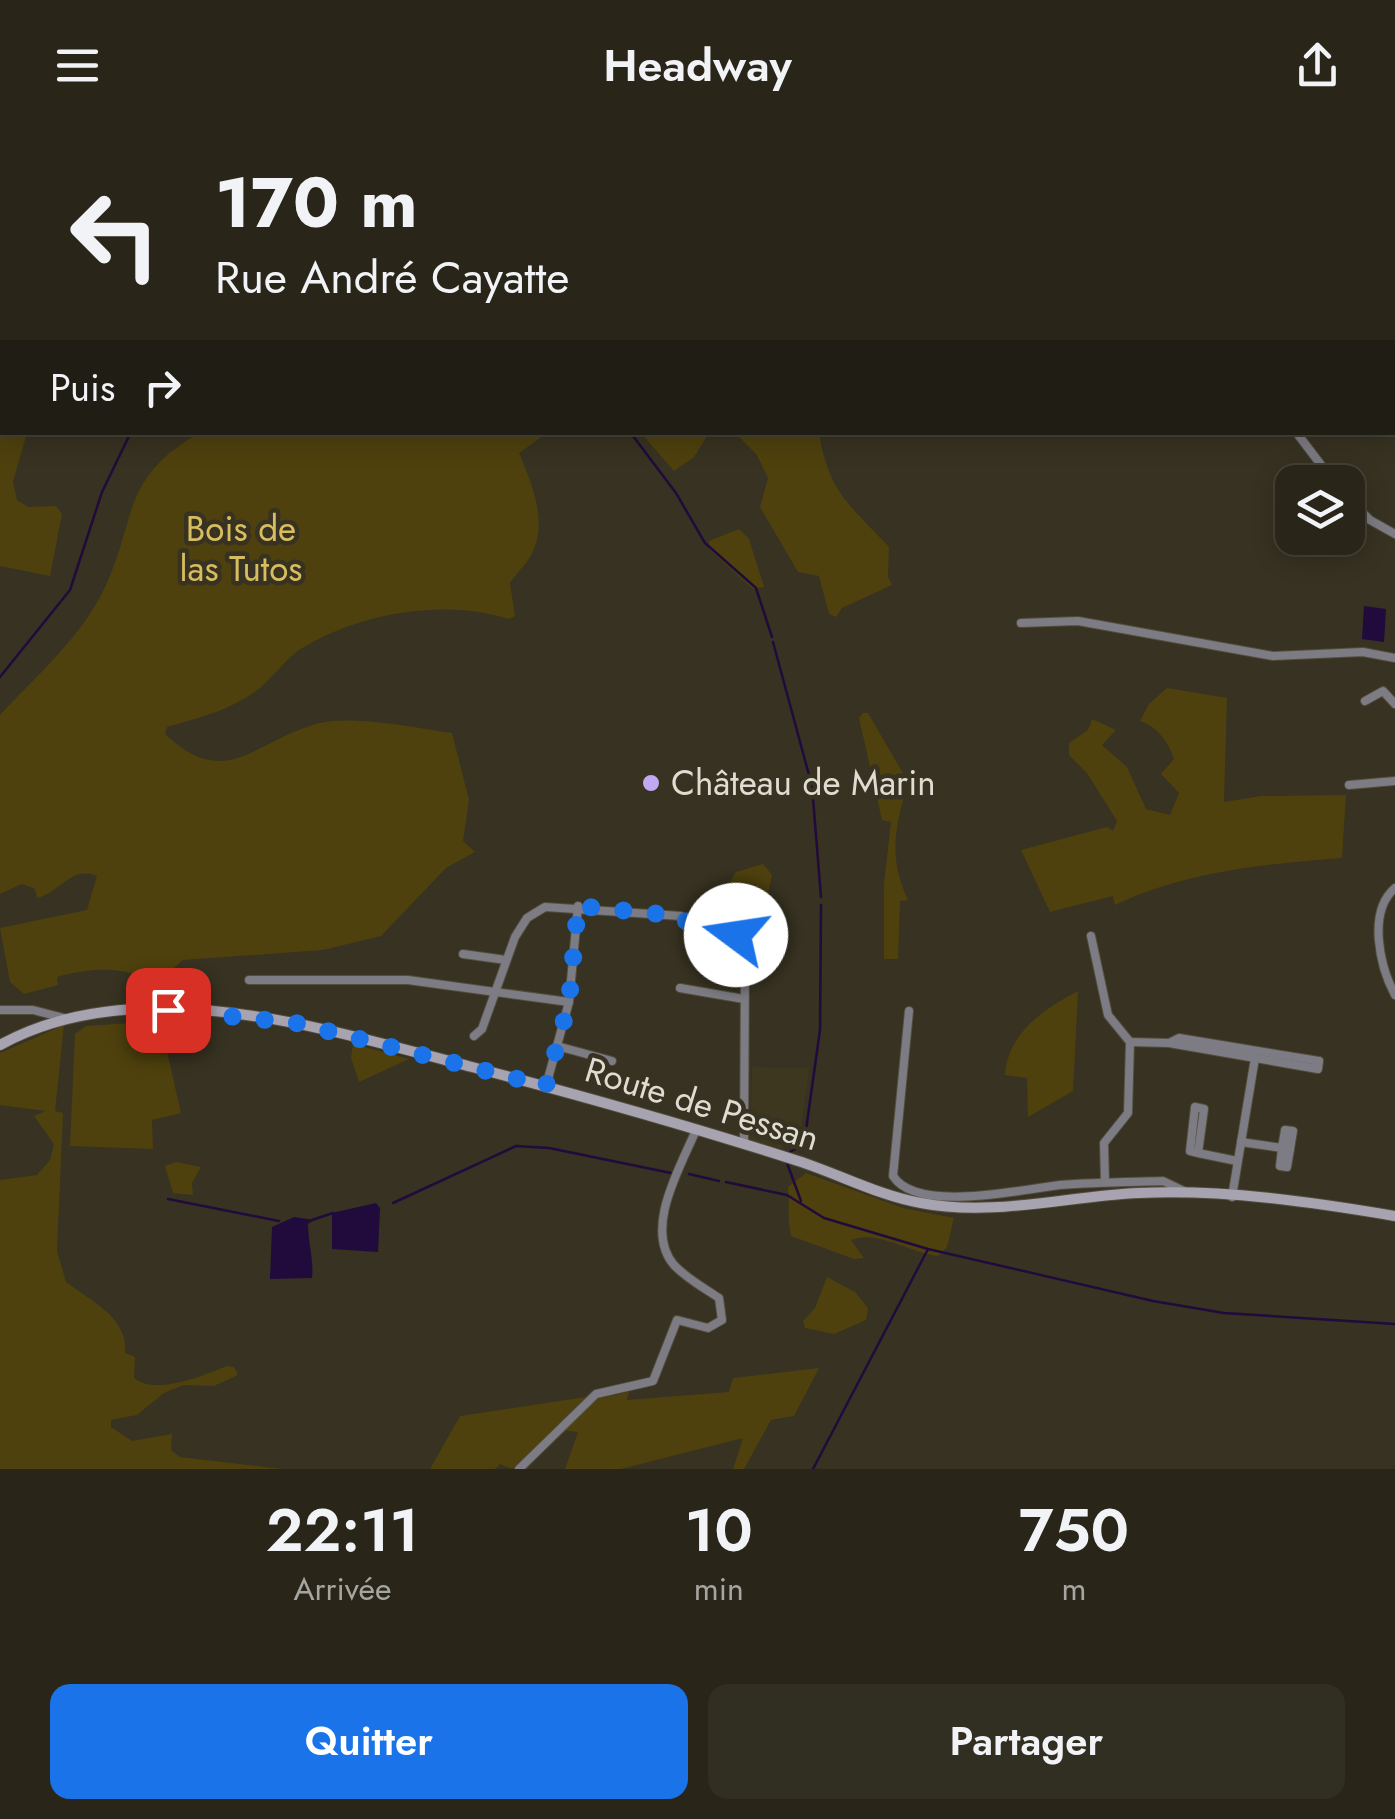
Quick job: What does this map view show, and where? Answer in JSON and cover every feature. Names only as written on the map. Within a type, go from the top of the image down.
[{"type":"main road","name":"Route de Pessan","points":[[0,1045],[64,1018],[168,1010],[261,1017],[328,1030],[546,1086],[744,1144],[921,1204],[966,1208],[1186,1192],[1395,1216]]},
{"type":"street","points":[[1298,435],[1321,465]]},
{"type":"street","points":[[1365,515],[1395,534]]},
{"type":"street","points":[[1020,623],[1078,620],[1273,656],[1362,652],[1395,658]]},
{"type":"street","points":[[1365,701],[1383,692],[1395,704]]},
{"type":"street","points":[[1349,785],[1395,781]]},
{"type":"street","points":[[1390,876],[1393,888],[1377,950],[1395,996]]},
{"type":"street","points":[[474,1036],[482,1028],[520,926],[536,911],[554,904],[680,916],[696,930],[736,935]]},
{"type":"street","points":[[546,1086],[569,1002],[578,906]]},
{"type":"street","points":[[728,912],[745,964],[744,1144]]},
{"type":"street","points":[[1091,936],[1108,1015],[1130,1042],[1128,1113],[1104,1143],[1105,1182]]},
{"type":"street","points":[[463,954],[506,960]]},
{"type":"street","points":[[249,980],[408,980],[569,1002]]},
{"type":"street","points":[[680,988],[744,999]]},
{"type":"street","points":[[0,1010],[33,1010],[64,1018]]},
{"type":"street","points":[[909,1012],[896,1181],[921,1193],[941,1196],[1163,1181],[1186,1192]]},
{"type":"street","points":[[1130,1042],[1169,1043],[1318,1069],[1319,1061],[1180,1038],[1169,1043]]},
{"type":"street","points":[[557,1046],[612,1061]]},
{"type":"street","points":[[1232,1196],[1255,1058]]},
{"type":"street","points":[[1198,1152],[1204,1108],[1195,1108],[1190,1150],[1198,1152],[1238,1162]]},
{"type":"street","points":[[519,1469],[596,1394],[653,1381],[677,1320],[708,1328],[722,1320],[719,1298],[673,1264],[664,1245],[664,1216],[696,1130]]},
{"type":"street","points":[[1241,1142],[1286,1149]]},
{"type":"street","points":[[1061,1185],[1062,1200]]},
{"type":"shaded area","points":[[1364,606],[1386,609],[1384,642],[1362,639]]},
{"type":"shaded area","points":[[752,1067],[809,1068],[799,1144],[782,1149],[750,1140]]},
{"type":"shaded area","points":[[376,1203],[380,1208],[378,1252],[332,1249],[332,1213]]},
{"type":"shaded area","points":[[294,1217],[314,1220],[308,1224],[312,1278],[270,1279],[272,1227]]},
{"type":"green space","points":[[0,435],[26,435],[13,482],[17,500],[28,507],[56,506],[62,514],[50,576],[0,566]]},
{"type":"green space","name":"Bois de las Tutos","points":[[196,435],[544,435],[519,453],[536,500],[539,525],[532,553],[510,583],[515,616],[509,619],[457,610],[429,610],[374,618],[347,627],[299,650],[260,688],[239,702],[167,727],[165,734],[187,751],[224,761],[297,730],[333,721],[385,723],[452,733],[469,800],[463,841],[475,852],[446,868],[381,936],[323,950],[183,960],[164,977],[161,990],[138,976],[98,970],[57,977],[58,985],[24,994],[10,982],[0,928],[87,910],[97,876],[80,874],[37,898],[35,889],[22,884],[0,894],[0,715],[67,644],[90,613],[112,571],[141,486],[173,451]]},
{"type":"green space","points":[[643,435],[708,435],[694,457],[674,471]]},
{"type":"green space","points":[[737,435],[819,435],[835,484],[889,547],[888,577],[892,585],[842,608],[836,617],[829,614],[819,576],[798,572],[760,507],[768,478],[757,455]]},
{"type":"green space","points":[[739,529],[749,539],[764,587],[753,589],[709,549],[709,541]]},
{"type":"green space","points":[[1167,688],[1227,698],[1224,802],[1261,796],[1346,795],[1342,858],[1226,871],[1170,884],[1115,905],[1113,896],[1050,912],[1021,850],[1107,827],[1113,831],[1117,821],[1087,773],[1069,755],[1069,743],[1088,730],[1092,719],[1116,730],[1102,745],[1127,767],[1146,809],[1170,815],[1179,793],[1161,774],[1174,759],[1162,736],[1140,721],[1149,704]]},
{"type":"green space","points":[[868,713],[908,782],[896,841],[897,869],[908,900],[900,901],[898,959],[884,959],[884,884],[891,822],[882,820],[859,718]]},
{"type":"green space","points":[[763,864],[772,875],[766,903],[728,906],[723,893],[736,872]]},
{"type":"green space","points":[[1078,991],[1073,1091],[1028,1117],[1027,1078],[1005,1075],[1013,1047],[1029,1024]]},
{"type":"green space","points":[[160,1021],[181,1113],[152,1120],[153,1149],[70,1146],[75,1034],[86,1026]]},
{"type":"green space","points":[[64,1025],[55,1111],[63,1113],[57,1251],[66,1282],[115,1320],[125,1341],[125,1353],[135,1357],[134,1378],[143,1383],[167,1384],[227,1366],[234,1367],[238,1375],[214,1386],[184,1385],[164,1393],[137,1415],[111,1420],[111,1427],[132,1441],[172,1434],[171,1450],[180,1457],[282,1469],[0,1469],[0,1180],[37,1175],[50,1160],[54,1144],[34,1116],[46,1111],[0,1105],[0,1053]]},
{"type":"green space","points":[[353,1044],[409,1059],[359,1082],[351,1058]]},
{"type":"green space","points":[[176,1162],[201,1167],[192,1183],[193,1195],[173,1193],[165,1166]]},
{"type":"green space","points":[[806,1173],[903,1208],[954,1218],[947,1247],[938,1256],[882,1239],[861,1237],[851,1240],[864,1258],[854,1259],[791,1236],[788,1187]]},
{"type":"green space","points":[[827,1277],[855,1292],[868,1308],[866,1320],[834,1334],[805,1328],[803,1321],[815,1308]]},
{"type":"green space","points":[[819,1368],[794,1416],[771,1420],[744,1469],[733,1469],[743,1438],[621,1469],[565,1469],[578,1432],[562,1430],[595,1399],[629,1392],[627,1400],[729,1392],[733,1378]]},
{"type":"green space","points":[[586,1397],[512,1469],[500,1464],[495,1469],[430,1469],[460,1416]]},
{"type":"waterway","points":[[0,677],[70,590],[102,492],[130,435]]},
{"type":"waterway","points":[[632,435],[676,493],[705,543],[756,588],[772,637]]},
{"type":"waterway","points":[[773,642],[812,786],[821,897]]},
{"type":"waterway","points":[[790,1152],[804,1144],[820,1030],[821,905]]},
{"type":"waterway","points":[[393,1203],[516,1146],[549,1148],[671,1173]]},
{"type":"waterway","points":[[787,1163],[801,1201]]},
{"type":"waterway","points":[[689,1174],[719,1181]]},
{"type":"waterway","points":[[726,1182],[787,1195],[824,1218],[928,1249],[1153,1301],[1224,1313],[1395,1324]]},
{"type":"waterway","points":[[168,1199],[279,1221]]},
{"type":"waterway","points":[[312,1220],[333,1213]]},
{"type":"waterway","points":[[813,1469],[928,1249]]},
{"type":"place","name":"Château de Marin","points":[[651,783]]},
{"type":"route","points":[[168,1010],[296,1023],[546,1086],[569,1002],[578,906],[680,916],[696,930],[736,935]]}]
